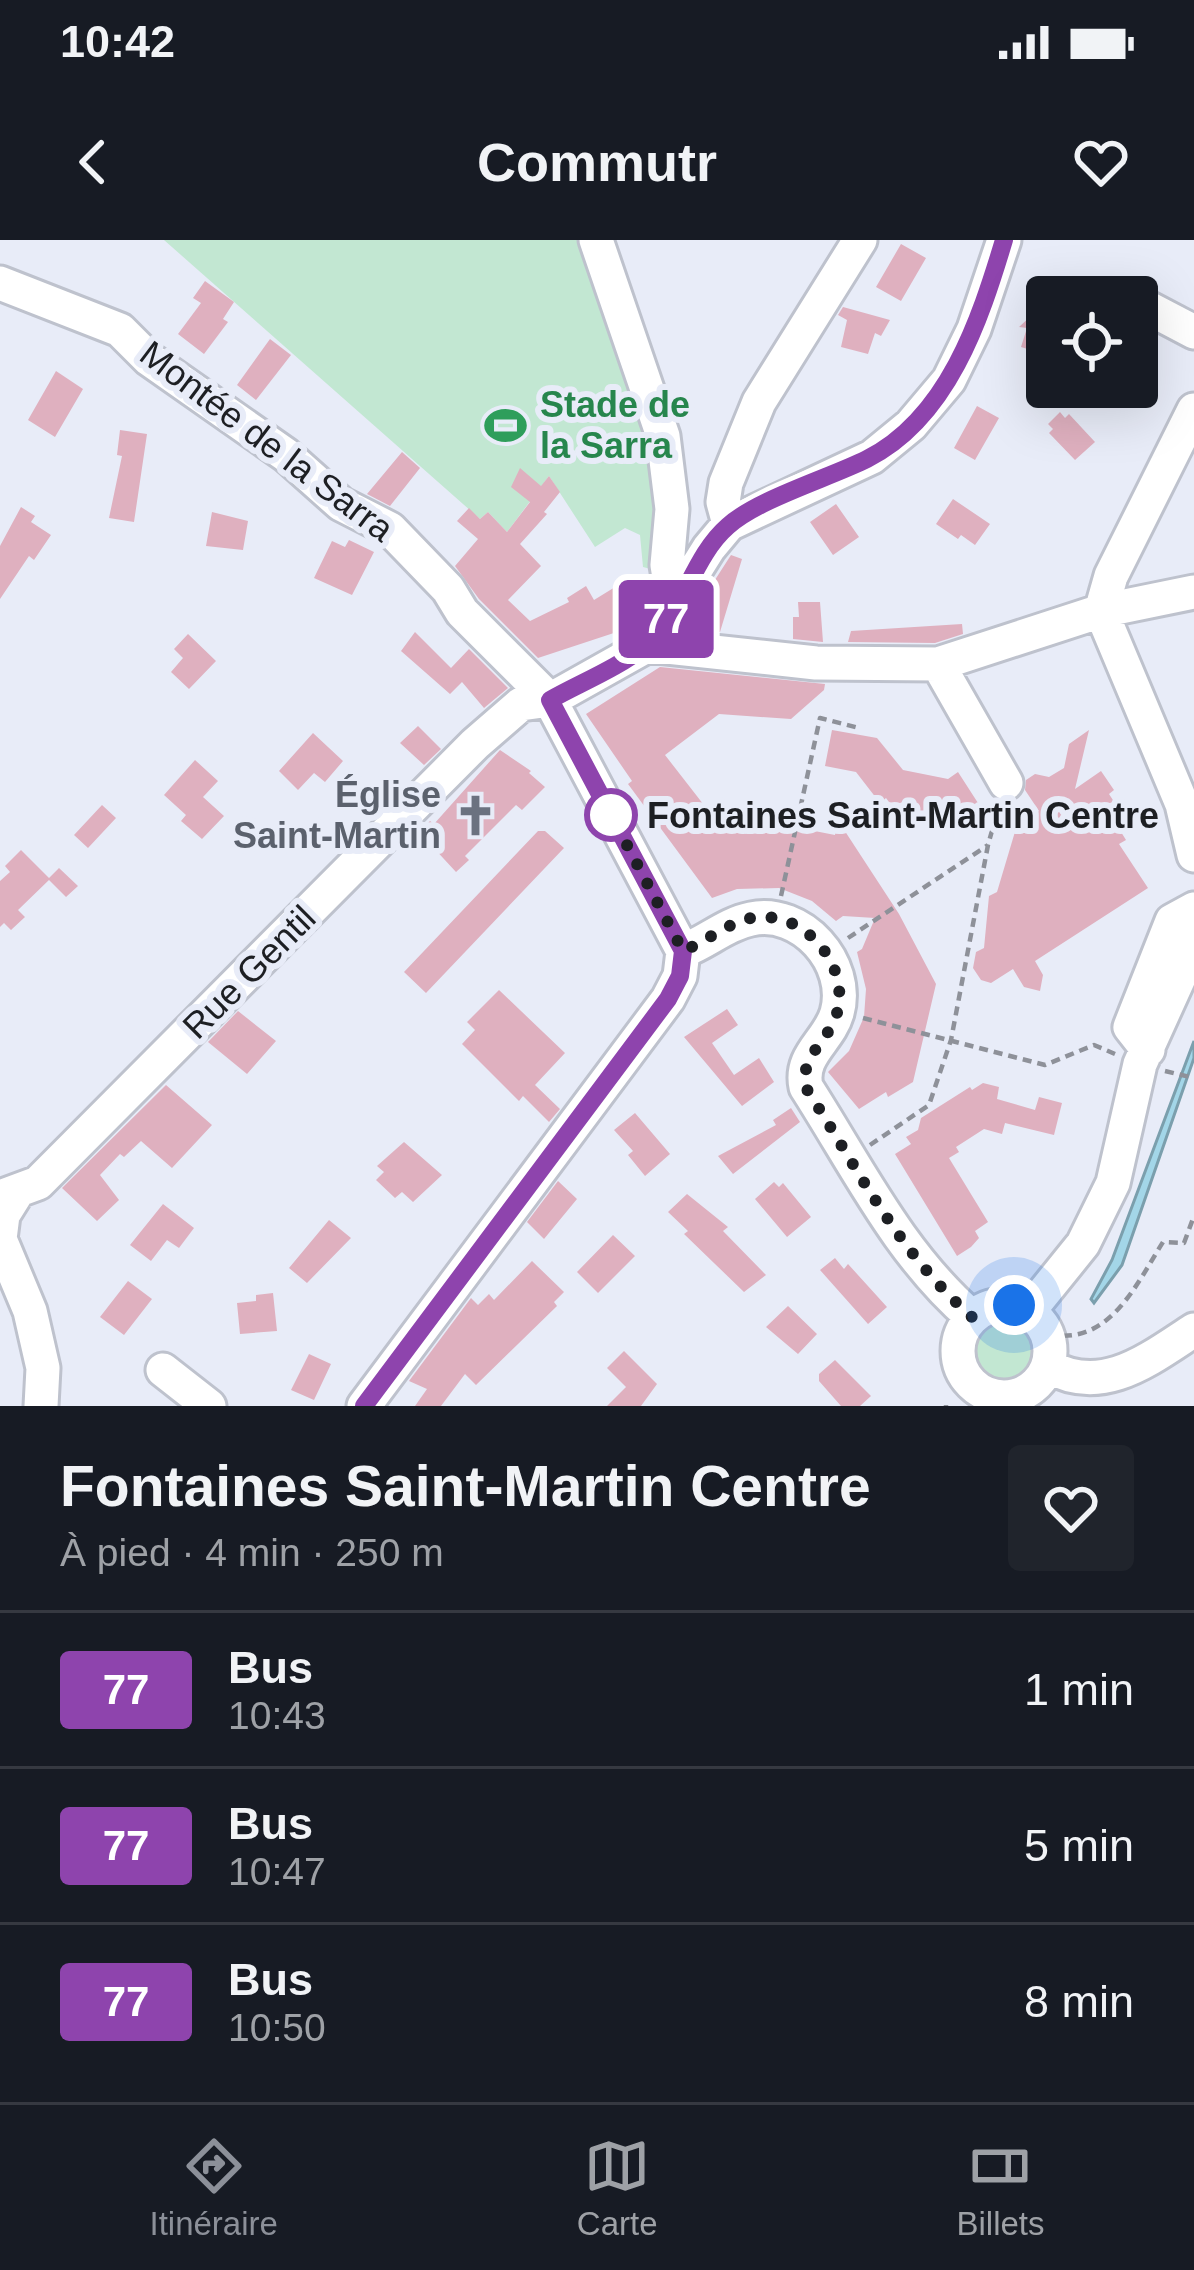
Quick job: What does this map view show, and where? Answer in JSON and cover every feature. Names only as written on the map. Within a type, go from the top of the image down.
[{"type":"street","points":[[596,240],[663,436],[672,509],[668,566],[674,608]]},
{"type":"street","points":[[729,524],[723,502],[726,483],[759,402],[860,240]]},
{"type":"street","points":[[647,645],[729,524],[872,457],[911,425],[949,380],[974,329],[1004,240]]},
{"type":"street","name":"Montée de la Sarra","points":[[0,283],[120,330],[149,359],[286,455],[341,505],[390,529],[448,589],[462,613],[550,700],[683,951]]},
{"type":"street","points":[[1158,313],[1194,332]]},
{"type":"street","points":[[1194,410],[1123,551],[1101,611],[1186,802],[1194,855]]},
{"type":"street","points":[[647,645],[816,663],[938,664],[1101,611],[1194,592]]},
{"type":"street","name":"Rue Gentil","points":[[9,1194],[38,1183],[521,704],[550,700],[647,645]]},
{"type":"street","points":[[938,664],[1006,783]]},
{"type":"street","points":[[1194,912],[1183,970],[1145,1060],[1113,1183],[1042,1337],[1036,1385],[1008,1402],[982,1391],[954,1398],[963,1329],[972,1317],[999,1304],[1042,1337],[1067,1377],[1114,1377],[1194,1330]]},
{"type":"street","points":[[364,1406],[668,999],[680,976],[683,951],[730,924],[755,917],[797,926],[826,952],[838,989],[837,1012],[808,1058],[803,1074],[806,1088],[900,1241],[944,1293],[972,1317]]},
{"type":"street","points":[[9,1194],[0,1239],[30,1311],[43,1368],[41,1406]]},
{"type":"street","points":[[163,1370],[209,1406]]},
{"type":"path","points":[[776,918],[820,718],[859,728]]},
{"type":"path","points":[[852,1158],[929,1105],[951,1040],[988,845],[1006,783]]},
{"type":"path","points":[[826,952],[988,845]]},
{"type":"path","points":[[837,1012],[1045,1065],[1094,1045],[1194,1078]]},
{"type":"path","points":[[1042,1337],[1068,1339],[1117,1315],[1162,1242],[1184,1243],[1194,1216]]},
{"type":"green space","name":"Stade de la Sarra","points":[[164,240],[585,240],[628,373],[655,486],[662,572],[643,567],[640,535],[625,528],[595,547],[549,476],[507,532],[488,512],[480,519]]},
{"type":"green space","points":[[1002,1318],[1024,1327],[1033,1349],[1024,1371],[1002,1380],[980,1371],[971,1349],[980,1327]]},
{"type":"water","points":[[1194,1041],[1194,1058],[1122,1265],[1094,1303],[1091,1299],[1112,1260]]},
{"type":"building","points":[[901,244],[926,258],[901,301],[876,287]]},
{"type":"building","points":[[205,281],[234,302],[223,319],[228,322],[204,354],[178,334],[201,303],[193,298]]},
{"type":"building","points":[[843,307],[890,320],[881,336],[875,333],[868,354],[841,347],[847,320],[838,315]]},
{"type":"building","points":[[270,339],[291,355],[256,400],[237,385]]},
{"type":"building","points":[[56,371],[83,389],[55,437],[28,420]]},
{"type":"building","points":[[977,406],[999,418],[975,460],[954,448]]},
{"type":"building","points":[[1060,412],[1065,418],[1069,414],[1095,442],[1075,460],[1049,433],[1053,429],[1048,424]]},
{"type":"building","points":[[120,430],[147,434],[134,522],[109,518],[122,456],[117,455]]},
{"type":"building","points":[[402,452],[420,468],[390,506],[367,494]]},
{"type":"building","points":[[520,468],[541,486],[549,476],[560,492],[520,544],[541,566],[508,600],[530,621],[569,602],[567,598],[586,586],[594,600],[620,584],[622,588],[631,583],[640,597],[637,616],[626,629],[538,658],[479,599],[455,566],[478,539],[457,521],[469,508],[480,519],[488,512],[507,532],[530,502],[511,487]]},
{"type":"building","points":[[953,499],[990,524],[975,545],[936,524]]},
{"type":"building","points":[[836,504],[859,537],[833,555],[810,522]]},
{"type":"building","points":[[21,507],[35,516],[31,522],[51,535],[34,560],[29,556],[0,599],[0,546]]},
{"type":"building","points":[[212,512],[248,521],[243,550],[206,546]]},
{"type":"building","points":[[349,540],[374,552],[352,595],[314,578],[332,541],[345,547]]},
{"type":"building","points":[[731,555],[742,559],[720,632],[684,628]]},
{"type":"building","points":[[798,602],[820,602],[823,642],[793,639]]},
{"type":"building","points":[[962,624],[963,634],[935,643],[848,642],[851,631]]},
{"type":"building","points":[[415,632],[451,668],[469,649],[508,688],[484,708],[462,682],[450,694],[401,651]]},
{"type":"building","points":[[188,634],[216,661],[189,689],[171,672],[183,658],[174,649]]},
{"type":"building","points":[[660,667],[825,684],[791,719],[719,714],[665,755],[721,827],[737,816],[835,835],[837,819],[899,914],[936,984],[913,1082],[888,1097],[886,1092],[859,1109],[828,1072],[849,1051],[864,1017],[866,989],[857,952],[875,918],[843,916],[836,921],[812,901],[779,888],[737,889],[712,898],[628,784],[632,781],[586,714]]},
{"type":"building","points":[[418,726],[441,749],[424,765],[400,743]]},
{"type":"building","points":[[832,730],[877,738],[903,770],[948,779],[958,772],[978,803],[954,818],[892,806],[886,798],[880,803],[856,772],[825,766]]},
{"type":"building","points":[[1089,730],[1075,789],[1101,771],[1122,814],[1113,819],[1126,840],[1119,844],[1148,888],[1035,961],[1043,975],[1040,991],[1024,987],[1013,969],[991,983],[981,980],[973,968],[976,952],[984,948],[989,896],[997,892],[1017,825],[1039,811],[1025,790],[1026,780],[1035,774],[1049,777],[1064,768],[1069,744]]},
{"type":"building","points":[[313,733],[343,761],[325,782],[314,773],[298,790],[279,771]]},
{"type":"building","name":"Église Saint-Martin","points":[[500,750],[545,787],[522,810],[516,805],[465,856],[469,860],[456,872],[419,832],[430,821],[434,824]]},
{"type":"building","points":[[195,760],[218,781],[203,797],[224,816],[202,839],[181,821],[186,815],[164,795]]},
{"type":"building","points":[[102,805],[116,818],[88,848],[74,835]]},
{"type":"building","points":[[538,831],[545,831],[564,848],[426,993],[404,972]]},
{"type":"building","points":[[21,850],[49,878],[59,868],[78,886],[66,897],[49,880],[18,910],[25,917],[11,930],[4,923],[0,927],[0,881],[10,872],[5,866]]},
{"type":"building","points":[[499,990],[565,1053],[535,1085],[560,1109],[549,1122],[523,1096],[519,1101],[462,1044],[475,1030],[467,1022]]},
{"type":"building","points":[[727,1009],[738,1025],[712,1043],[734,1075],[759,1058],[774,1082],[742,1106],[684,1037]]},
{"type":"building","points":[[238,1011],[276,1041],[247,1074],[208,1042]]},
{"type":"building","points":[[983,1083],[999,1087],[997,1099],[1035,1110],[1039,1097],[1062,1103],[1054,1135],[1005,1123],[1002,1134],[984,1129],[956,1147],[959,1152],[949,1158],[988,1222],[975,1231],[979,1238],[971,1247],[957,1256],[895,1154],[911,1144],[906,1137],[918,1130],[921,1118]]},
{"type":"building","points":[[166,1085],[212,1125],[172,1168],[141,1141],[124,1157],[120,1154],[100,1175],[119,1200],[97,1221],[62,1188]]},
{"type":"building","points":[[791,1108],[800,1122],[733,1174],[718,1156],[776,1125],[773,1120]]},
{"type":"building","points":[[635,1113],[670,1154],[645,1176],[628,1155],[633,1151],[614,1130]]},
{"type":"building","points":[[404,1142],[442,1175],[413,1202],[402,1192],[395,1198],[376,1180],[384,1172],[377,1166]]},
{"type":"building","points":[[558,1181],[577,1199],[544,1239],[527,1222]]},
{"type":"building","points":[[774,1182],[779,1187],[783,1183],[811,1217],[787,1237],[755,1199]]},
{"type":"building","points":[[687,1194],[728,1227],[723,1231],[766,1275],[744,1292],[668,1212]]},
{"type":"building","points":[[163,1204],[194,1228],[179,1248],[167,1240],[151,1261],[130,1245]]},
{"type":"building","points":[[329,1220],[351,1238],[307,1283],[289,1268]]},
{"type":"building","points":[[613,1235],[635,1256],[598,1293],[577,1272]]},
{"type":"building","points":[[835,1258],[844,1269],[848,1264],[887,1307],[868,1324],[820,1270]]},
{"type":"building","points":[[532,1261],[564,1292],[554,1302],[557,1306],[476,1385],[465,1374],[441,1406],[415,1406],[427,1389],[409,1381],[471,1298],[478,1305],[489,1294],[494,1300]]},
{"type":"building","points":[[128,1281],[152,1299],[124,1335],[100,1317]]},
{"type":"building","points":[[273,1293],[277,1331],[240,1334],[237,1303]]},
{"type":"building","points":[[788,1306],[817,1334],[798,1354],[766,1327]]},
{"type":"building","points":[[624,1351],[657,1384],[641,1406],[607,1406],[626,1387],[607,1368]]},
{"type":"building","points":[[309,1354],[331,1364],[314,1400],[291,1390]]},
{"type":"building","points":[[835,1360],[871,1396],[860,1406],[841,1406],[819,1381],[819,1374]]},
{"type":"bus line","name":"77","points":[[364,1406],[668,999],[680,976],[683,951],[550,700],[647,645],[729,524],[872,457],[911,425],[949,380],[974,329],[1004,240]]},
{"type":"place","name":"Stade de la Sarra","points":[[506,425]]},
{"type":"place","name":"Église Saint-Martin","points":[[475,815]]},
{"type":"place","name":"Fontaines Saint-Martin Centre","points":[[611,815]]},
{"type":"route","points":[[611,815],[609,811],[683,951],[730,924],[755,917],[797,926],[826,952],[835,970],[837,1012],[808,1058],[803,1074],[806,1088],[900,1241],[944,1293],[972,1317],[999,1304],[1014,1305]]}]
